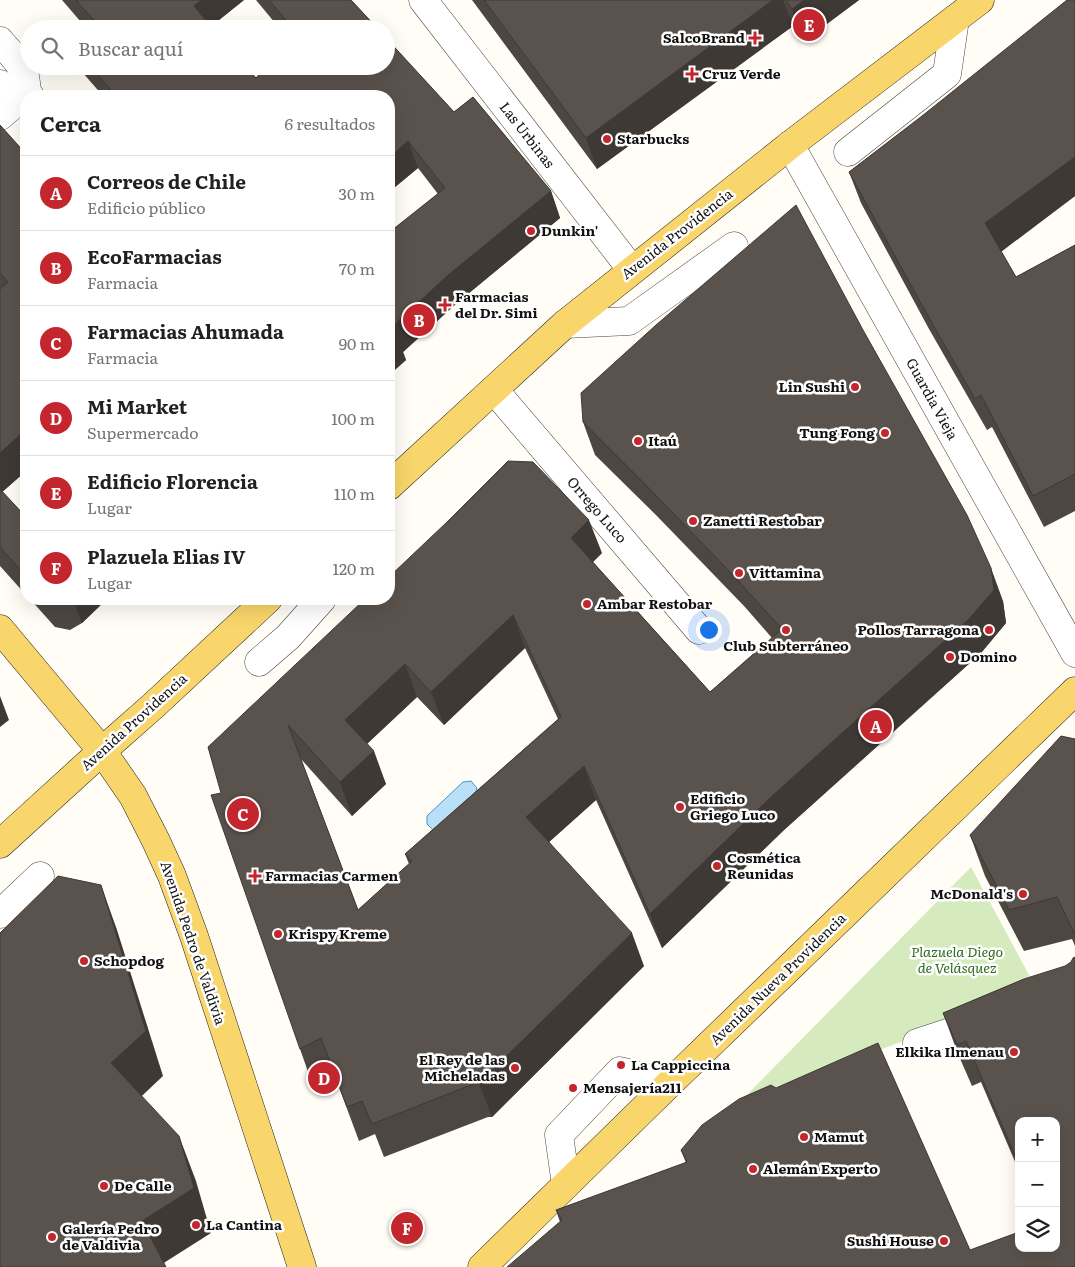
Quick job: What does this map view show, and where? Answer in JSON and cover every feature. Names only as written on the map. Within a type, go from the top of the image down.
[{"type":"main road","name":"Avenida Providencia","points":[[395,481],[565,324],[790,145],[980,0]]},
{"type":"main road","name":"Avenida Providencia","points":[[0,844],[262,605]]},
{"type":"main road","name":"Avenida Pedro de Valdivia","points":[[0,629],[102,751],[133,796],[156,841],[172,876],[194,936],[302,1267]]},
{"type":"main road","name":"Avenida Nueva Providencia","points":[[482,1267],[1075,692]]},
{"type":"street","name":"Las Urbinas","points":[[423,0],[632,270]]},
{"type":"street","points":[[848,152],[947,74],[955,19]]},
{"type":"street","points":[[0,42],[20,67]]},
{"type":"street","points":[[24,75],[28,90]]},
{"type":"street","points":[[0,84],[20,92]]},
{"type":"street","points":[[0,116],[20,102]]},
{"type":"street","name":"Guardia Vieja","points":[[790,145],[1075,653]]},
{"type":"street","points":[[565,324],[629,321],[734,246]]},
{"type":"street","name":"Orrego Luco","points":[[494,390],[699,630]]},
{"type":"street","points":[[259,662],[288,637],[317,605]]},
{"type":"street","points":[[0,914],[40,876]]},
{"type":"street","points":[[917,1043],[1010,1013]]},
{"type":"street","points":[[566,1185],[559,1135],[620,1071],[670,1083]]},
{"type":"green space","name":"Plazuela Diego de Velásquez","points":[[971,867],[1037,990],[738,1104]]},
{"type":"water","points":[[471,781],[477,788],[475,796],[433,830],[427,824],[427,816],[463,782]]},
{"type":"building","points":[[76,0],[201,0],[194,6],[206,20],[94,20]]},
{"type":"building","points":[[269,0],[351,0],[370,20],[286,20]]},
{"type":"building","points":[[484,0],[773,0],[586,138]]},
{"type":"building","points":[[786,0],[804,0],[792,9]]},
{"type":"building","points":[[1067,0],[1075,0],[1075,157],[985,223],[1016,277],[1075,245],[1075,474],[1033,496],[981,395],[975,399],[849,172]]},
{"type":"building","points":[[395,48],[454,112],[473,97],[551,191],[447,276],[395,324],[395,228],[445,188],[408,141],[395,153],[395,90],[111,90],[98,75],[253,75],[256,78],[259,75],[395,75]]},
{"type":"building","points":[[0,125],[20,147],[20,435],[0,453],[0,289],[8,282],[0,273]]},
{"type":"building","points":[[796,205],[863,330],[967,515],[991,568],[994,590],[969,619],[772,796],[650,914],[584,766],[526,817],[632,933],[479,1083],[372,1124],[362,1101],[347,1107],[321,1038],[300,1049],[211,795],[221,793],[208,747],[359,605],[395,605],[395,571],[508,461],[533,462],[589,520],[571,538],[710,692],[782,629],[731,573],[583,422],[581,393],[656,325]],"holes":[[[513,615],[561,717],[405,854],[412,861],[358,910],[288,725],[340,782],[374,751],[345,720],[405,664],[431,692]]]},
{"type":"building","points":[[0,489],[20,511],[20,569],[0,547]]},
{"type":"building","points":[[1061,736],[1075,739],[1075,935],[1057,897],[1009,910],[970,835]]},
{"type":"building","points":[[58,876],[101,885],[146,1031],[111,1063],[179,1136],[194,1188],[142,1221],[166,1267],[0,1267],[0,933]]},
{"type":"building","points":[[1075,957],[1075,1267],[507,1267],[562,1220],[556,1210],[687,1162],[681,1150],[702,1125],[739,1099],[771,1085],[776,1088],[878,1043],[970,1250],[1015,1233],[1015,1252],[1060,1252],[1060,1117],[1015,1117],[1015,1156],[966,1041],[957,1045],[943,1013],[1024,979],[1065,966]]},
{"type":"place","name":"Edificio Florencia","points":[[809,25]]},
{"type":"place","name":"SalcoBrand","points":[[755,38]]},
{"type":"place","name":"Cruz Verde","points":[[692,74]]},
{"type":"place","name":"Starbucks","points":[[607,139]]},
{"type":"place","name":"Dunkin'","points":[[531,231]]},
{"type":"place","name":"Farmacias del Dr. Simi","points":[[445,305]]},
{"type":"place","name":"EcoFarmacias","points":[[419,320]]},
{"type":"place","name":"Lin Sushi","points":[[855,387]]},
{"type":"place","name":"Tung Fong","points":[[885,433]]},
{"type":"place","name":"Itaú","points":[[638,441]]},
{"type":"place","name":"Zanetti Restobar","points":[[693,521]]},
{"type":"place","name":"Vittamina","points":[[739,573]]},
{"type":"place","name":"Ambar Restobar","points":[[587,604]]},
{"type":"place","name":"Club Subterráneo","points":[[786,630]]},
{"type":"place","name":"Pollos Tarragona","points":[[989,630]]},
{"type":"place","name":"Domino","points":[[950,657]]},
{"type":"place","name":"Correos de Chile","points":[[876,726]]},
{"type":"place","name":"Edificio Griego Luco","points":[[680,807]]},
{"type":"place","name":"Farmacias Ahumada","points":[[243,814]]},
{"type":"place","name":"Cosmética Reunidas","points":[[717,866]]},
{"type":"place","name":"Farmacias Carmen","points":[[255,876]]},
{"type":"place","name":"McDonald's","points":[[1023,894]]},
{"type":"place","name":"Krispy Kreme","points":[[278,934]]},
{"type":"place","name":"Schopdog","points":[[84,961]]},
{"type":"place","name":"Elkika Ilmenau","points":[[1014,1052]]},
{"type":"place","name":"La Cappiccina","points":[[621,1065]]},
{"type":"place","name":"El Rey de las Micheladas","points":[[515,1068]]},
{"type":"place","name":"Mi Market","points":[[324,1078]]},
{"type":"place","name":"Mensajería211","points":[[573,1088]]},
{"type":"place","name":"Mamut","points":[[804,1137]]},
{"type":"place","name":"Alemán Experto","points":[[753,1169]]},
{"type":"place","name":"De Calle","points":[[104,1186]]},
{"type":"place","name":"La Cantina","points":[[196,1225]]},
{"type":"place","name":"Plazuela Elias IV","points":[[407,1228]]},
{"type":"place","name":"Galería Pedro de Valdivia","points":[[52,1237]]},
{"type":"place","name":"Sushi House","points":[[944,1241]]}]
